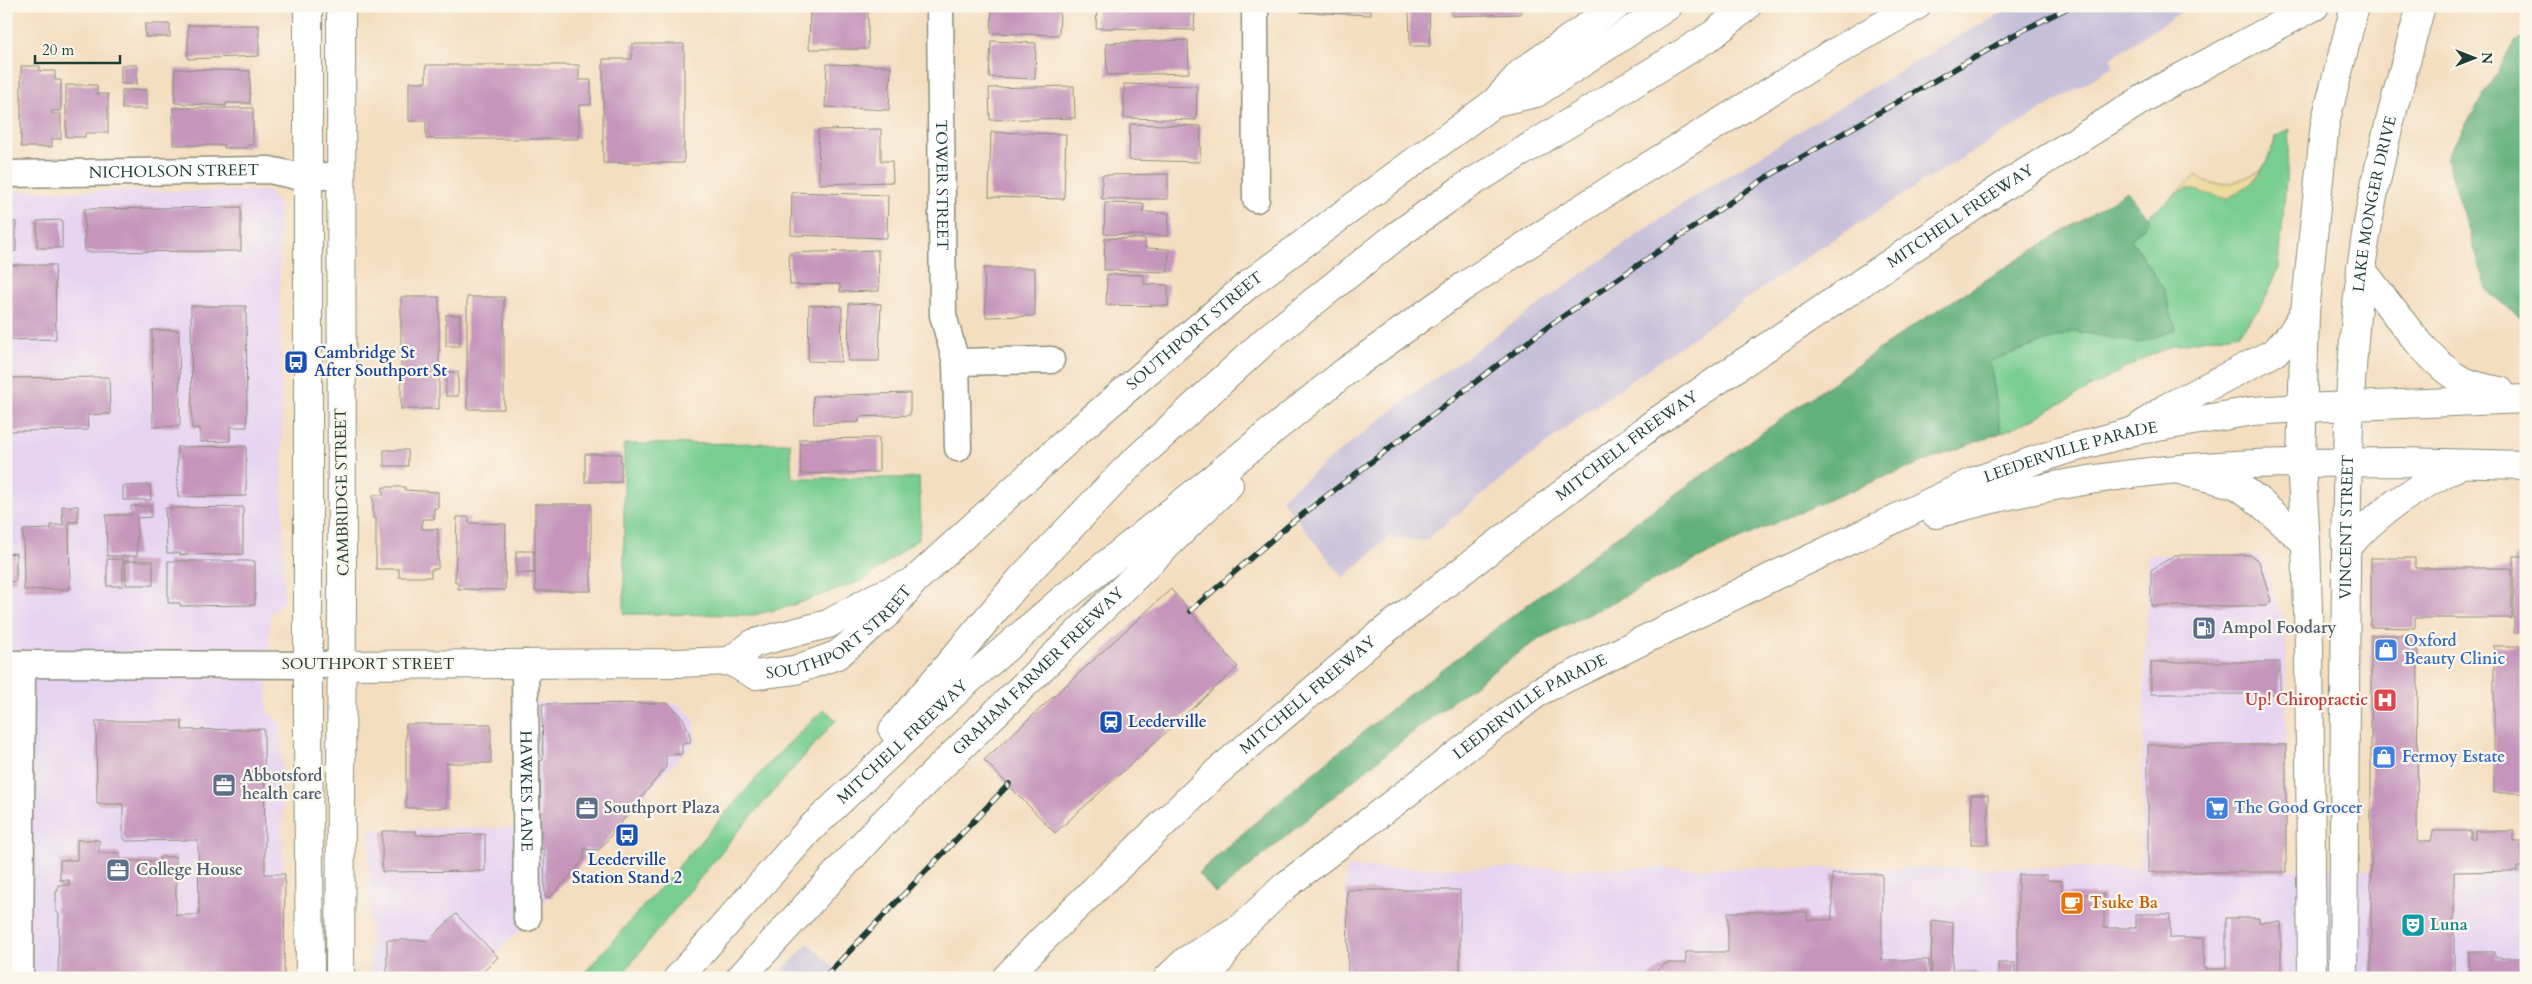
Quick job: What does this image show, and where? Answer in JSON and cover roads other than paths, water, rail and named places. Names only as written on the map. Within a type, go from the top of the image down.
[{"type":"main road","name":"CAMBRIDGE STREET","points":[[308,6],[310,978]]},
{"type":"main road","name":"CAMBRIDGE STREET","points":[[340,978],[341,6]]},
{"type":"main road","name":"SOUTHPORT STREET","points":[[341,665],[730,661],[756,675],[795,670],[837,655],[888,613],[914,581],[1079,430],[1250,284],[1495,102],[1521,73],[1616,6]]},
{"type":"main road","name":"SOUTHPORT STREET","points":[[1495,102],[1536,94],[1668,6]]},
{"type":"main road","points":[[1714,34],[1722,14],[1720,6]]},
{"type":"main road","points":[[810,829],[1028,572],[1127,468],[1267,339],[1395,237],[1464,188],[1714,34],[1747,6]]},
{"type":"main road","name":"MITCHELL FREEWAY","points":[[678,978],[810,829],[961,687],[1058,604],[1344,372],[1464,287],[1610,190],[1825,58],[1916,6]]},
{"type":"main road","name":"MITCHELL FREEWAY","points":[[1006,978],[1040,942],[1231,760],[1374,638],[1653,424],[2004,186],[2159,89],[2315,6]]},
{"type":"main road","points":[[2312,978],[2306,544],[2301,463],[2305,312],[2325,123],[2355,6]]},
{"type":"main road","name":"LAKE MONGER DRIVE","points":[[2350,406],[2361,269],[2377,178],[2392,110],[2421,6]]},
{"type":"main road","points":[[2361,269],[2435,361],[2457,378],[2481,388],[2526,398]]},
{"type":"main road","points":[[2134,431],[2166,408],[2275,352],[2291,334],[2305,312]]},
{"type":"main road","name":"GRAHAM FARMER FREEWAY","points":[[740,978],[882,825],[1344,372]]},
{"type":"main road","name":"LEEDERVILLE PARADE","points":[[1208,978],[1241,928],[1285,886],[1540,691],[1853,538],[1975,481],[2062,451],[2134,431],[2253,410],[2526,398]]},
{"type":"main road","name":"VINCENT STREET","points":[[2343,978],[2346,549],[2350,406]]},
{"type":"main road","name":"LEEDERVILLE PARADE","points":[[1853,538],[1981,501],[2121,476],[2179,470],[2301,463],[2463,464],[2522,470]]},
{"type":"main road","points":[[2346,549],[2367,524],[2385,509],[2463,464]]},
{"type":"main road","points":[[2179,470],[2236,485],[2260,502],[2306,544]]},
{"type":"main road","name":"LEEDERVILLE PARADE","points":[[1168,978],[1187,960],[1241,928]]},
{"type":"street","name":"TOWER STREET","points":[[940,6],[943,315],[956,362],[958,448]]},
{"type":"street","points":[[1255,6],[1256,198]]},
{"type":"street","name":"NICHOLSON STREET","points":[[6,174],[268,170],[309,176],[341,176]]},
{"type":"street","points":[[956,362],[1051,360]]},
{"type":"street","name":"HAWKES LANE","points":[[525,663],[528,918]]},
{"type":"street","points":[[14,664],[20,978]]},
{"type":"street","name":"SOUTHPORT STREET","points":[[14,664],[341,665]]},
{"type":"railway","points":[[1190,611],[1290,524],[1546,328],[1767,177],[2012,36],[2071,6]]},
{"type":"railway","points":[[824,978],[1009,784]]},
{"type":"place","name":"Cambridge St After Southport St","points":[[296,362]]},
{"type":"place","name":"Ampol Foodary","points":[[2204,628]]},
{"type":"place","name":"Oxford Beauty Clinic","points":[[2386,650]]},
{"type":"place","name":"Up! Chiropractic","points":[[2385,700]]},
{"type":"place","name":"Leederville","points":[[1111,722]]},
{"type":"place","name":"Fermoy Estate","points":[[2384,757]]},
{"type":"place","name":"Abbotsford health care","points":[[224,785]]},
{"type":"place","name":"Southport Plaza","points":[[587,808]]},
{"type":"place","name":"The Good Grocer","points":[[2217,808]]},
{"type":"place","name":"Leederville Station Stand 2","points":[[627,835]]},
{"type":"place","name":"College House","points":[[118,870]]},
{"type":"place","name":"Tsuke Ba","points":[[2072,903]]},
{"type":"place","name":"Luna","points":[[2413,925]]}]
